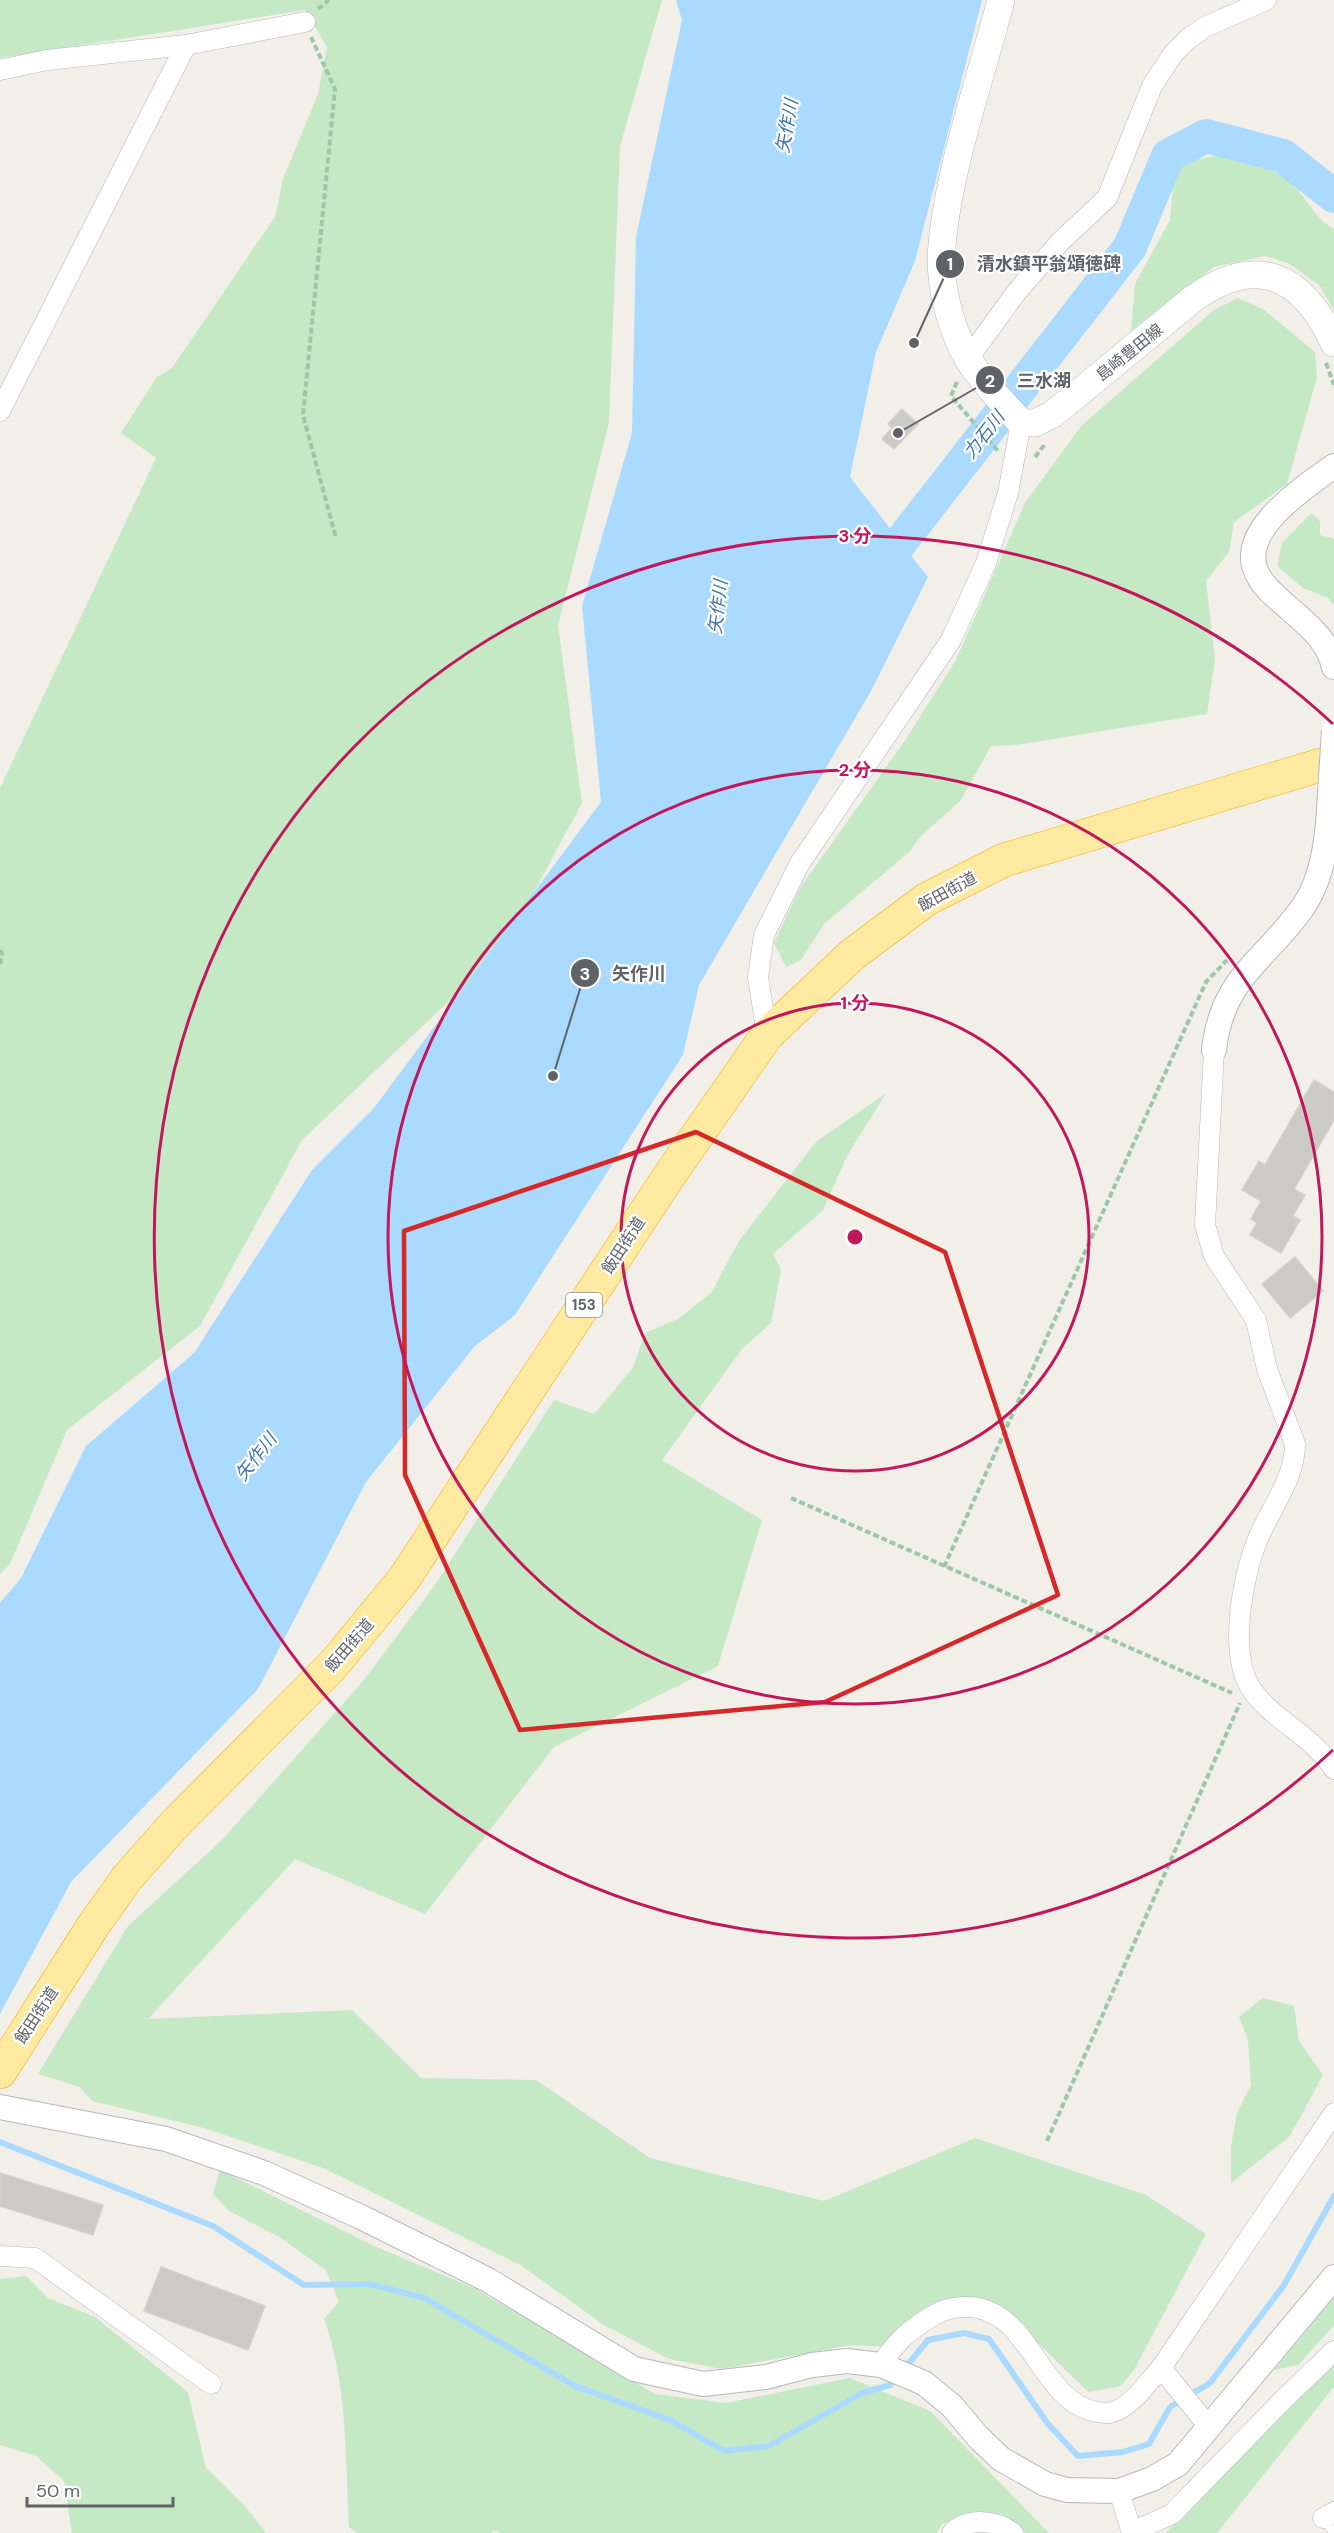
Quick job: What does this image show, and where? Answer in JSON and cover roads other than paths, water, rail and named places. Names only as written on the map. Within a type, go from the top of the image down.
[{"type":"highway","name":"飯田街道","points":[[0,2072],[93,1926],[127,1878],[174,1825],[333,1665],[404,1579],[667,1179],[767,1035],[853,954],[927,899],[1004,860],[1334,760]]},
{"type":"main road","points":[[1001,0],[952,186],[941,247],[946,303],[970,362],[1021,423]]},
{"type":"main road","name":"島崎豊田線","points":[[1021,423],[1035,423],[1053,414],[1194,298],[1214,284],[1232,277],[1261,276],[1288,284],[1304,296],[1317,312],[1329,351]]},
{"type":"street","points":[[970,362],[1015,294],[1061,241],[1107,198],[1152,86],[1173,54],[1205,27],[1266,0]]},
{"type":"street","points":[[0,70],[47,60],[186,45],[305,22]]},
{"type":"street","points":[[0,411],[186,45]]},
{"type":"street","points":[[767,1035],[758,977],[764,935],[800,863],[951,640],[986,563],[1008,493],[1021,423]]},
{"type":"street","points":[[1334,466],[1298,492],[1272,517],[1257,540],[1253,552],[1259,577],[1277,598],[1319,635],[1334,667]]},
{"type":"street","points":[[1334,731],[1325,854],[1311,893],[1293,919],[1247,969],[1230,994],[1218,1025],[1214,1050],[1204,1225],[1214,1256],[1256,1320],[1271,1381],[1295,1444],[1295,1454],[1288,1478],[1254,1549],[1239,1622],[1240,1664],[1247,1694],[1264,1703],[1317,1747],[1334,1769]]},
{"type":"street","points":[[0,2107],[166,2139],[264,2173],[361,2217],[488,2280],[634,2369],[703,2384],[766,2377],[812,2365],[847,2361],[885,2366],[924,2383],[952,2406],[978,2437],[1001,2459],[1023,2474],[1067,2490],[1119,2491],[1152,2479],[1178,2464],[1203,2421],[1334,2277]]},
{"type":"street","points":[[885,2366],[897,2340],[920,2324],[944,2309],[971,2307],[993,2311],[1010,2325],[1060,2389],[1083,2409],[1110,2414],[1127,2405],[1167,2373],[1334,2113]]},
{"type":"street","points":[[0,2256],[35,2258],[211,2384]]},
{"type":"street","points":[[1119,2491],[1132,2532],[1172,2514],[1281,2401],[1334,2351]]},
{"type":"street","points":[[1167,2373],[1203,2421]]},
{"type":"street","points":[[952,2533],[954,2530],[979,2521],[1004,2526],[1013,2533]]},
{"type":"water","points":[[676,0],[982,0],[915,261],[876,352],[850,477],[928,577],[871,691],[699,985],[683,1055],[515,1315],[475,1346],[366,1482],[258,1689],[71,1882],[0,2014],[0,1603],[21,1578],[86,1446],[194,1353],[312,1170],[374,1108],[601,802],[582,606],[632,433],[636,237],[682,20]]},
{"type":"waterway","name":"力石川","points":[[872,579],[1130,247],[1168,156],[1206,136],[1283,156],[1334,196]]},
{"type":"waterway","points":[[0,2142],[213,2226],[304,2285],[370,2284],[424,2298],[575,2386],[670,2420],[724,2451],[769,2446],[862,2393],[890,2385],[896,2378]]},
{"type":"waterway","points":[[905,2368],[928,2340],[964,2333],[989,2339],[1048,2424],[1078,2456],[1123,2452],[1149,2444],[1170,2407],[1210,2383],[1284,2285],[1334,2196]]},
{"type":"place","name":"清水鎮平翁頌徳碑","points":[[914,343]]},
{"type":"place","name":"三水湖","points":[[898,433]]},
{"type":"place","name":"矢作川","points":[[553,1076]]}]
